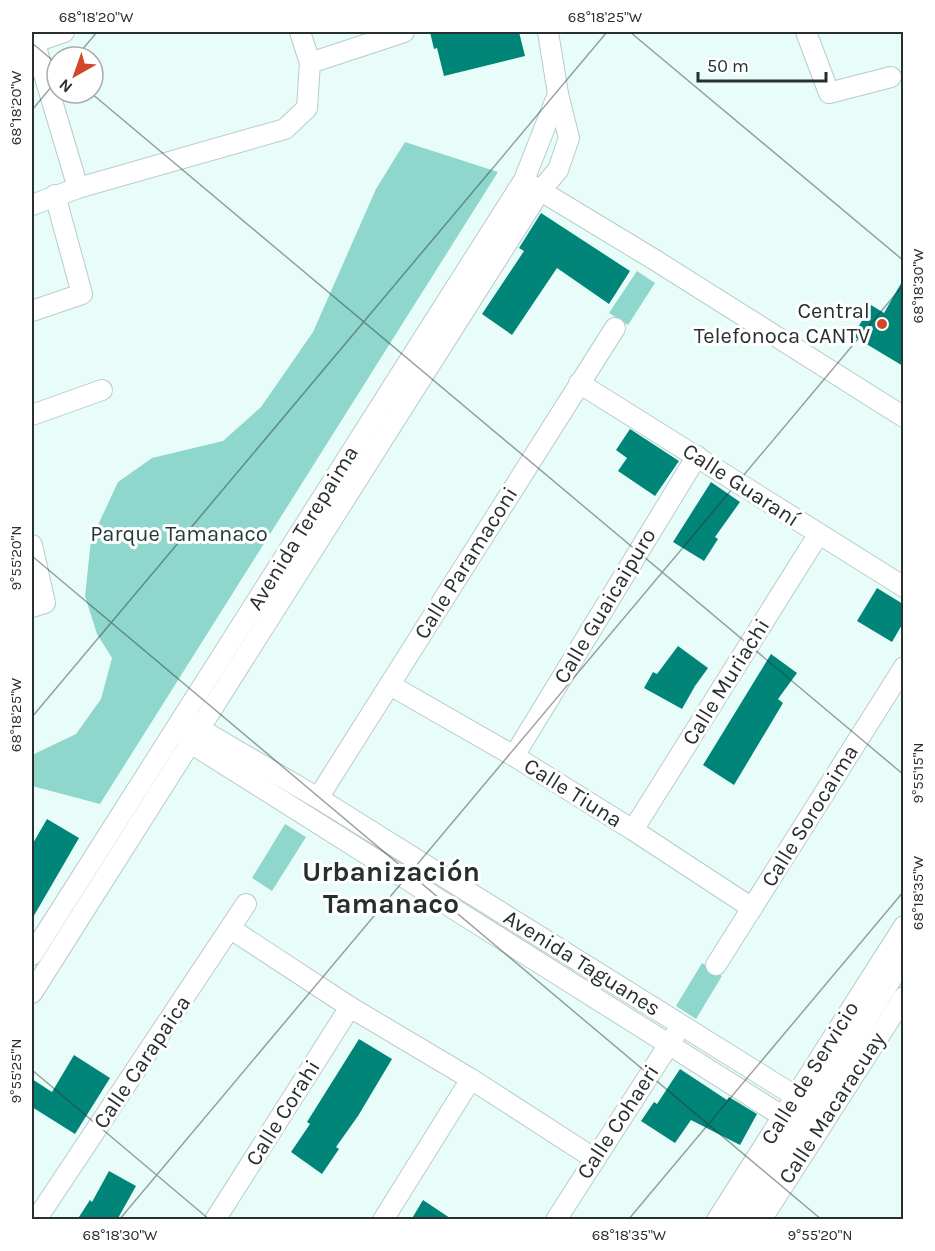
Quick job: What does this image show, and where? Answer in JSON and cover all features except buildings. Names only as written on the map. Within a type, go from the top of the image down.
[{"type":"street","points":[[64,32],[32,40],[78,188]]},
{"type":"street","points":[[32,205],[78,188],[285,129],[307,108],[310,63],[300,32]]},
{"type":"street","points":[[310,63],[404,32]]},
{"type":"street","name":"Avenida Terepaima","points":[[32,955],[190,729],[540,191],[558,170],[569,138],[558,93],[548,32]]},
{"type":"street","points":[[806,32],[829,93],[891,77]]},
{"type":"street","name":"Avenida Terepaima","points":[[32,993],[524,180],[558,93]]},
{"type":"street","points":[[524,180],[903,417]]},
{"type":"street","points":[[32,311],[82,294],[56,195]]},
{"type":"street","name":"Calle Paramaconi","points":[[318,798],[615,328]]},
{"type":"street","name":"Calle Guaraní","points":[[579,383],[818,535],[903,586]]},
{"type":"street","points":[[32,415],[102,390]]},
{"type":"street","name":"Calle Guaicaipuro","points":[[514,756],[697,456]]},
{"type":"street","name":"Calle Muriachi","points":[[633,830],[818,535]]},
{"type":"street","points":[[32,545],[45,603],[32,607]]},
{"type":"street","name":"Calle Sorocaima","points":[[716,965],[903,667]]},
{"type":"street","name":"Calle Tiuna","points":[[390,685],[514,756],[752,908]]},
{"type":"street","name":"Avenida Taguanes","points":[[190,729],[318,798],[811,1106]]},
{"type":"street","name":"Avenida Taguanes","points":[[190,729],[668,1044],[807,1131]]},
{"type":"street","name":"Calle Carapaica","points":[[36,1220],[246,904]]},
{"type":"street","name":"Calle de Servicio","points":[[717,1220],[783,1116],[811,1106],[903,926]]},
{"type":"street","points":[[231,928],[350,1007],[471,1079],[595,1159]]},
{"type":"street","name":"Calle Macaracuay","points":[[761,1220],[807,1131],[811,1106],[903,959]]},
{"type":"street","name":"Calle Macaracuay","points":[[811,1106],[903,996]]},
{"type":"street","name":"Calle Corahi","points":[[215,1220],[350,1007]]},
{"type":"street","name":"Calle Cohaeri","points":[[556,1220],[681,1025]]},
{"type":"street","points":[[383,1220],[471,1079]]},
{"type":"street","name":"Calle Macaracuay","points":[[740,1220],[807,1131]]},
{"type":"green space","name":"Parque Tamanaco","points":[[405,142],[498,172],[100,804],[32,786],[32,755],[76,734],[101,699],[112,658],[97,634],[85,596],[91,540],[118,482],[152,458],[223,441],[261,407],[313,332],[376,189]]},
{"type":"green space","points":[[637,271],[655,283],[628,325],[609,313]]},
{"type":"green space","points":[[285,824],[306,837],[272,891],[252,878]]},
{"type":"green space","points":[[702,963],[722,976],[696,1019],[676,1006]]},
{"type":"place","name":"Central Telefonoca CANTV","points":[[882,324]]},
{"type":"district","name":"Urbanización Tamanaco","points":[[391,887]]}]
